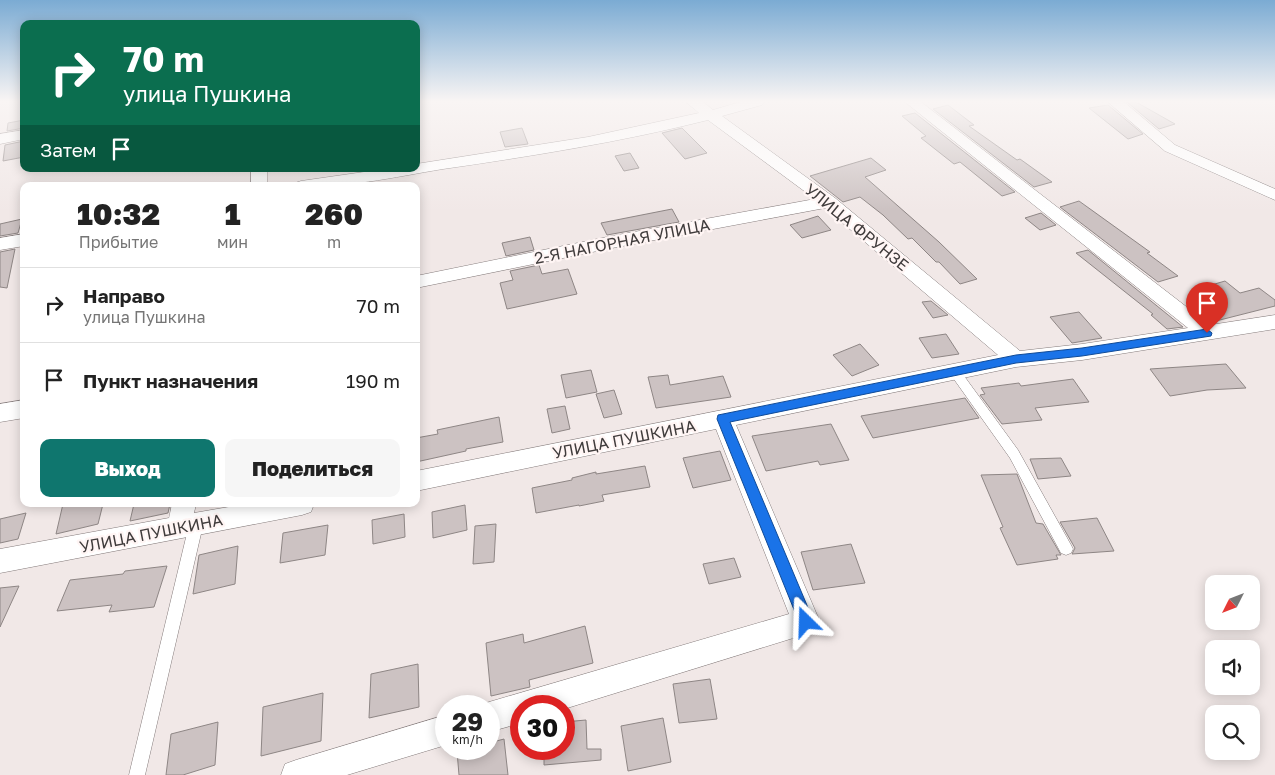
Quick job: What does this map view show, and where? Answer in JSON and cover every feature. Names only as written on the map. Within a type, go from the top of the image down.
[{"type":"street","points":[[420,168],[611,138]]},
{"type":"street","name":"УЛИЦА ФРУНЗЕ","points":[[743,138],[829,202],[1016,359]]},
{"type":"street","points":[[958,138],[1207,333]]},
{"type":"street","points":[[1158,138],[1170,148],[1275,195]]},
{"type":"street","points":[[328,182],[395,172]]},
{"type":"street","name":"2-Я НАГОРНАЯ УЛИЦА","points":[[420,281],[612,242],[829,202]]},
{"type":"street","points":[[0,244],[20,241]]},
{"type":"street","name":"УЛИЦА ПУШКИНА","points":[[420,480],[1016,359],[1082,352],[1275,322]]},
{"type":"street","points":[[0,413],[20,410]]},
{"type":"street","points":[[563,695],[806,622],[723,419]]},
{"type":"street","points":[[185,507],[188,527]]},
{"type":"street","name":"УЛИЦА ПУШКИНА","points":[[0,561],[287,507]]},
{"type":"street","points":[[296,775],[435,733]]},
{"type":"lane","points":[[955,372],[1014,454],[1066,549]]},
{"type":"lane","points":[[137,775],[188,527]]},
{"type":"building","points":[[502,138],[526,138],[528,144],[505,147]]},
{"type":"building","points":[[667,138],[692,138],[707,153],[685,159]]},
{"type":"building","points":[[921,138],[947,138],[1015,192],[1002,196],[960,162],[954,164]]},
{"type":"building","points":[[971,138],[986,138],[1052,182],[1034,187]]},
{"type":"building","points":[[20,142],[20,158],[3,161],[5,145]]},
{"type":"building","points":[[630,153],[639,168],[624,171],[615,156]]},
{"type":"building","points":[[871,158],[886,170],[865,177],[939,242],[977,279],[960,284],[912,238],[908,239],[883,215],[860,197],[843,202],[810,176]]},
{"type":"building","points":[[1079,201],[1150,252],[1147,253],[1178,276],[1158,282],[1060,207]]},
{"type":"building","points":[[672,209],[679,222],[607,235],[601,223]]},
{"type":"building","points":[[1041,213],[1056,225],[1040,230],[1025,218]]},
{"type":"building","points":[[818,216],[831,230],[802,238],[790,225]]},
{"type":"building","points":[[20,219],[18,233],[0,236],[0,224]]},
{"type":"building","points":[[530,237],[534,250],[506,256],[502,243]]},
{"type":"building","points":[[15,249],[7,288],[0,287],[0,252]]},
{"type":"building","points":[[1088,250],[1183,327],[1167,329],[1151,315],[1153,314],[1076,253]]},
{"type":"building","points":[[539,265],[542,274],[568,269],[577,294],[507,309],[500,283],[513,280],[510,271]]},
{"type":"building","points":[[1225,281],[1240,293],[1259,288],[1275,300],[1275,306],[1212,322],[1187,305],[1220,296],[1208,286]]},
{"type":"building","points":[[931,301],[948,315],[933,318],[922,302]]},
{"type":"building","points":[[1079,312],[1102,338],[1072,343],[1050,317]]},
{"type":"building","points":[[946,334],[959,354],[932,358],[919,338]]},
{"type":"building","points":[[860,344],[879,365],[852,376],[833,355]]},
{"type":"building","points":[[1226,364],[1246,388],[1207,390],[1170,396],[1150,369]]},
{"type":"building","points":[[591,370],[597,392],[566,398],[561,375]]},
{"type":"building","points":[[668,375],[670,385],[723,376],[731,397],[656,408],[648,377]]},
{"type":"building","points":[[1073,379],[1089,402],[1035,408],[1042,420],[1002,424],[980,395],[985,394],[981,388],[1019,383],[1021,386]]},
{"type":"building","points":[[614,390],[622,414],[604,418],[596,394]]},
{"type":"building","points":[[965,398],[979,418],[873,438],[861,416]]},
{"type":"building","points":[[565,406],[570,429],[552,433],[547,409]]},
{"type":"building","points":[[499,417],[503,442],[420,461],[420,437],[438,434],[437,430]]},
{"type":"building","points":[[831,424],[849,460],[820,465],[818,461],[766,471],[752,436]]},
{"type":"building","points":[[720,451],[731,480],[693,488],[683,458]]},
{"type":"building","points":[[1061,458],[1071,476],[1038,479],[1030,459]]},
{"type":"building","points":[[645,466],[650,487],[602,495],[604,501],[536,513],[532,488],[572,480],[572,478],[596,472],[596,474]]},
{"type":"building","points":[[1017,474],[1036,523],[1043,524],[1061,555],[1056,555],[1058,559],[1017,565],[1000,528],[1003,527],[981,475]]},
{"type":"building","points":[[465,505],[467,530],[433,538],[432,512]]},
{"type":"building","points":[[62,507],[102,507],[98,524],[56,534]]},
{"type":"building","points":[[133,507],[169,507],[168,513],[130,521]]},
{"type":"building","points":[[26,513],[18,539],[0,543],[0,519]]},
{"type":"building","points":[[404,514],[405,537],[373,544],[372,520]]},
{"type":"building","points":[[1097,518],[1114,551],[1072,554],[1075,548],[1060,522]]},
{"type":"building","points":[[496,524],[494,562],[473,564],[475,526]]},
{"type":"building","points":[[328,525],[325,555],[280,563],[283,533]]},
{"type":"building","points":[[851,544],[865,583],[813,590],[801,552]]},
{"type":"building","points":[[238,546],[235,584],[193,594],[199,555]]},
{"type":"building","points":[[734,558],[741,577],[709,584],[703,564]]},
{"type":"building","points":[[167,566],[154,607],[109,612],[112,605],[57,611],[70,580],[123,574],[125,571]]},
{"type":"building","points":[[19,586],[0,627],[0,588]]},
{"type":"building","points":[[585,626],[593,663],[529,680],[530,687],[491,695],[486,643],[523,634],[524,643]]},
{"type":"building","points":[[418,664],[419,707],[369,718],[371,674]]},
{"type":"building","points":[[710,679],[717,719],[679,723],[673,684]]},
{"type":"building","points":[[323,693],[321,741],[261,756],[263,707]]},
{"type":"building","points":[[663,718],[671,762],[628,771],[621,726]]},
{"type":"building","points":[[586,720],[587,749],[601,749],[601,760],[544,765],[544,760],[575,760],[575,721]]},
{"type":"building","points":[[218,722],[215,765],[183,775],[166,775],[171,734]]},
{"type":"building","points":[[504,739],[508,775],[459,775],[458,760],[500,760],[500,740]]},
{"type":"route","points":[[806,622],[723,419],[1016,359],[1082,352],[1207,333]]}]
